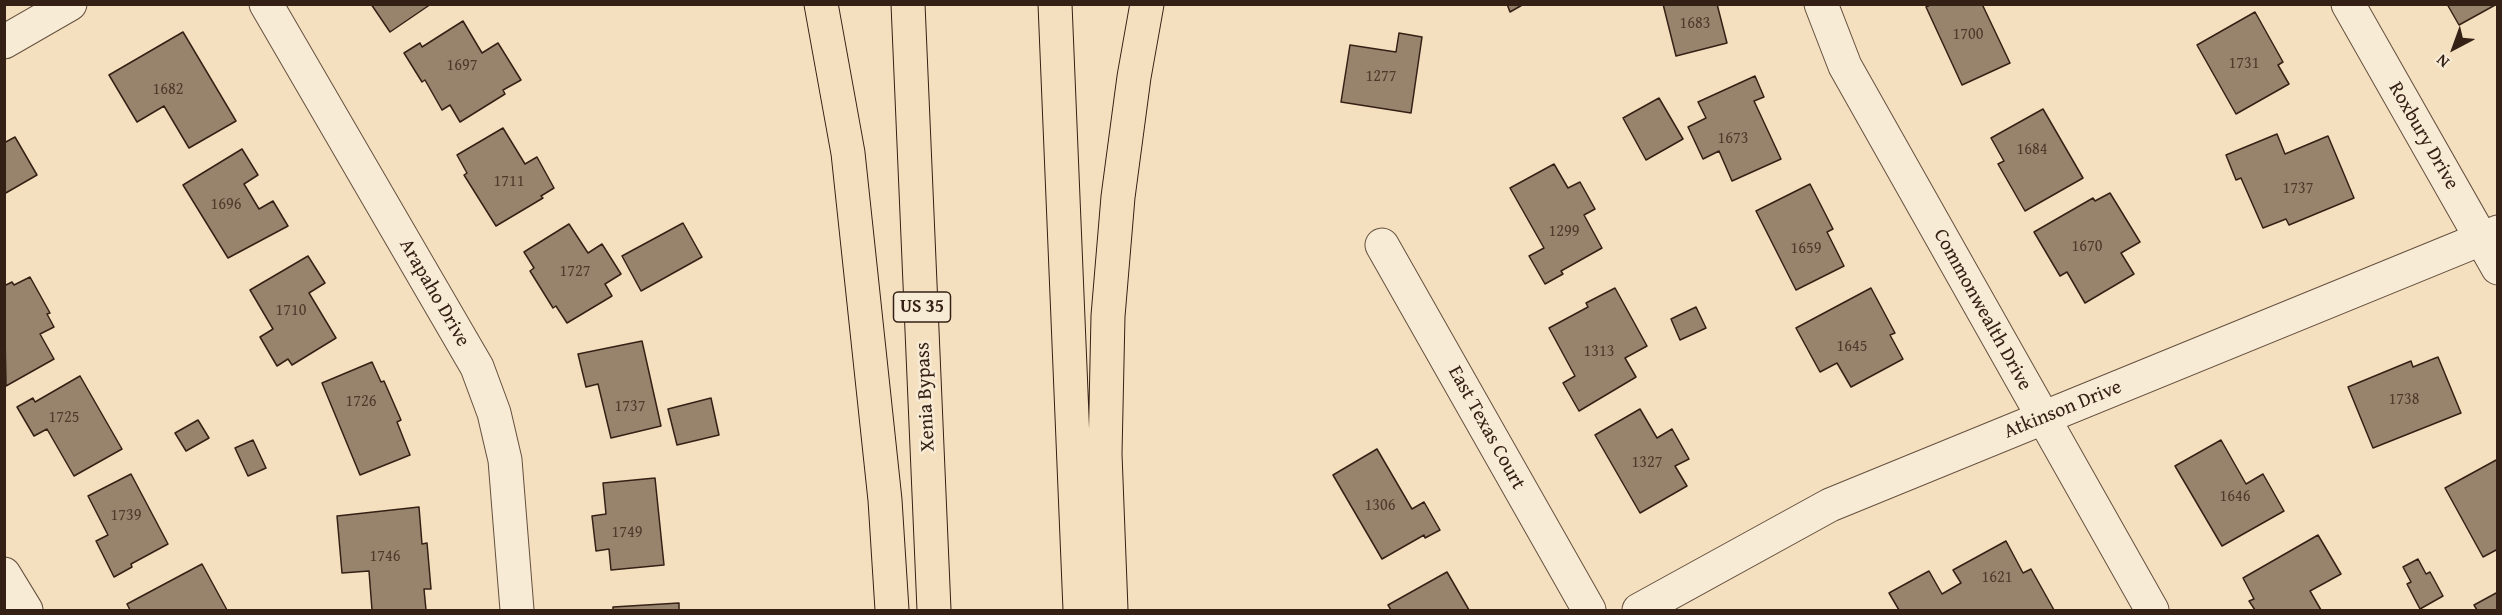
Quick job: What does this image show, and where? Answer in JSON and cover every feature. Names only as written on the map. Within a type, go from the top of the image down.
[{"type":"highway","points":[[821,4],[849,165],[885,500],[892,610]]},
{"type":"highway","name":"Xenia Bypass","points":[[908,4],[934,610]]},
{"type":"highway","points":[[1055,4],[1080,610]]},
{"type":"highway","points":[[1111,610],[1105,454],[1108,316],[1118,197],[1134,77],[1147,4]]},
{"type":"street","points":[[4,42],[70,4]]},
{"type":"street","name":"Arapaho Drive","points":[[266,4],[477,367],[495,413],[505,460],[517,610]]},
{"type":"street","name":"Commonwealth Drive","points":[[1821,4],[1845,66],[2152,610]]},
{"type":"street","name":"Roxbury Drive","points":[[2348,4],[2489,235],[2498,268]]},
{"type":"street","name":"Atkinson Drive","points":[[1639,610],[1830,505],[2489,235]]},
{"type":"street","name":"East Texas Court","points":[[1382,245],[1589,610]]},
{"type":"street","points":[[4,573],[26,610]]},
{"type":"building","points":[[371,4],[431,4],[390,32]]},
{"type":"building","points":[[1507,4],[1524,4],[1510,12]]},
{"type":"building","points":[[1663,4],[1717,4],[1727,43],[1676,56]]},
{"type":"building","points":[[1932,4],[1982,4],[2010,63],[1962,85],[1926,7]]},
{"type":"building","points":[[2447,4],[2497,4],[2459,25]]},
{"type":"building","points":[[2255,12],[2283,62],[2278,65],[2289,84],[2236,114],[2197,45]]},
{"type":"building","points":[[463,21],[482,53],[498,43],[521,80],[503,90],[505,94],[460,122],[450,105],[442,110],[425,80],[422,82],[404,53],[420,43],[422,47]]},
{"type":"building","points":[[183,32],[236,121],[189,148],[164,106],[137,122],[109,75]]},
{"type":"building","points":[[1399,33],[1422,37],[1411,113],[1341,102],[1350,45],[1396,52]]},
{"type":"building","points":[[1755,76],[1764,97],[1754,101],[1781,159],[1732,181],[1719,151],[1703,159],[1688,127],[1706,118],[1698,102]]},
{"type":"building","points":[[1659,98],[1683,139],[1646,160],[1623,118]]},
{"type":"building","points":[[2043,109],[2083,178],[2025,211],[1998,164],[2004,161],[1991,138]]},
{"type":"building","points":[[503,128],[525,164],[537,157],[554,188],[541,196],[543,198],[496,226],[464,175],[467,173],[457,155]]},
{"type":"building","points":[[2277,134],[2285,154],[2328,136],[2354,198],[2289,225],[2286,219],[2263,228],[2241,178],[2236,180],[2226,155]]},
{"type":"building","points":[[15,137],[37,175],[4,194],[4,143]]},
{"type":"building","points":[[242,149],[258,175],[244,184],[259,209],[273,201],[288,226],[228,258],[183,185]]},
{"type":"building","points":[[1554,164],[1568,188],[1580,182],[1595,209],[1584,215],[1602,248],[1561,271],[1563,274],[1545,284],[1529,256],[1544,248],[1510,188]]},
{"type":"building","points":[[1810,184],[1833,229],[1827,232],[1844,266],[1796,290],[1756,211]]},
{"type":"building","points":[[2110,193],[2140,242],[2121,253],[2134,274],[2085,303],[2067,272],[2060,276],[2034,232],[2093,198],[2095,201]]},
{"type":"building","points":[[683,223],[702,257],[641,291],[622,256]]},
{"type":"building","points":[[569,224],[588,253],[602,244],[621,274],[605,284],[612,296],[567,323],[556,306],[553,308],[530,271],[534,268],[524,252]]},
{"type":"building","points":[[308,256],[325,283],[309,293],[336,338],[292,365],[288,359],[277,366],[260,337],[273,329],[250,290]]},
{"type":"building","points":[[30,277],[50,313],[47,314],[54,327],[40,334],[54,359],[6,386],[4,286],[12,282],[14,285]]},
{"type":"building","points":[[1615,288],[1647,346],[1625,358],[1636,377],[1579,411],[1563,383],[1575,376],[1549,328],[1588,307],[1586,303]]},
{"type":"building","points":[[1871,288],[1895,333],[1890,335],[1903,359],[1851,387],[1837,363],[1820,372],[1796,328]]},
{"type":"building","points":[[1696,307],[1706,328],[1680,340],[1671,319]]},
{"type":"building","points":[[642,341],[661,426],[611,438],[598,384],[586,387],[578,354]]},
{"type":"building","points":[[2438,357],[2461,413],[2373,448],[2348,387],[2411,361],[2413,367]]},
{"type":"building","points":[[372,362],[381,382],[384,381],[401,420],[397,422],[410,455],[360,475],[322,383]]},
{"type":"building","points":[[80,376],[122,449],[74,476],[47,429],[34,436],[17,407],[33,398],[35,402]]},
{"type":"building","points":[[711,398],[719,435],[677,445],[668,409]]},
{"type":"building","points":[[1640,409],[1657,438],[1672,429],[1689,459],[1675,466],[1687,486],[1640,513],[1595,435]]},
{"type":"building","points":[[198,420],[209,438],[186,451],[175,433]]},
{"type":"building","points":[[253,440],[266,468],[248,476],[235,448]]},
{"type":"building","points":[[2221,440],[2246,484],[2263,474],[2284,511],[2222,546],[2175,466]]},
{"type":"building","points":[[1377,449],[1412,509],[1424,502],[1440,530],[1425,538],[1424,535],[1382,559],[1333,475]]},
{"type":"building","points":[[2498,459],[2498,549],[2483,557],[2445,488]]},
{"type":"building","points":[[131,474],[168,544],[131,564],[132,567],[114,577],[96,541],[108,535],[88,496]]},
{"type":"building","points":[[655,478],[664,565],[611,570],[609,549],[596,551],[592,516],[606,514],[603,483]]},
{"type":"building","points":[[419,507],[422,544],[427,543],[431,589],[424,589],[426,610],[372,610],[369,571],[342,573],[337,516]]},
{"type":"building","points":[[2318,535],[2341,574],[2310,591],[2321,610],[2255,610],[2249,601],[2254,599],[2243,578]]},
{"type":"building","points":[[2006,541],[2023,573],[2031,569],[2054,610],[1899,610],[1889,593],[1929,571],[1942,594],[1961,583],[1953,570]]},
{"type":"building","points":[[2418,559],[2426,574],[2430,572],[2443,596],[2420,609],[2407,584],[2411,582],[2403,567]]},
{"type":"building","points":[[202,564],[227,610],[130,610],[127,604]]},
{"type":"building","points":[[1447,572],[1469,610],[1391,610],[1388,605]]},
{"type":"building","points":[[2498,592],[2498,610],[2477,610],[2474,605]]},
{"type":"building","points":[[679,603],[679,610],[613,610],[613,607]]}]
